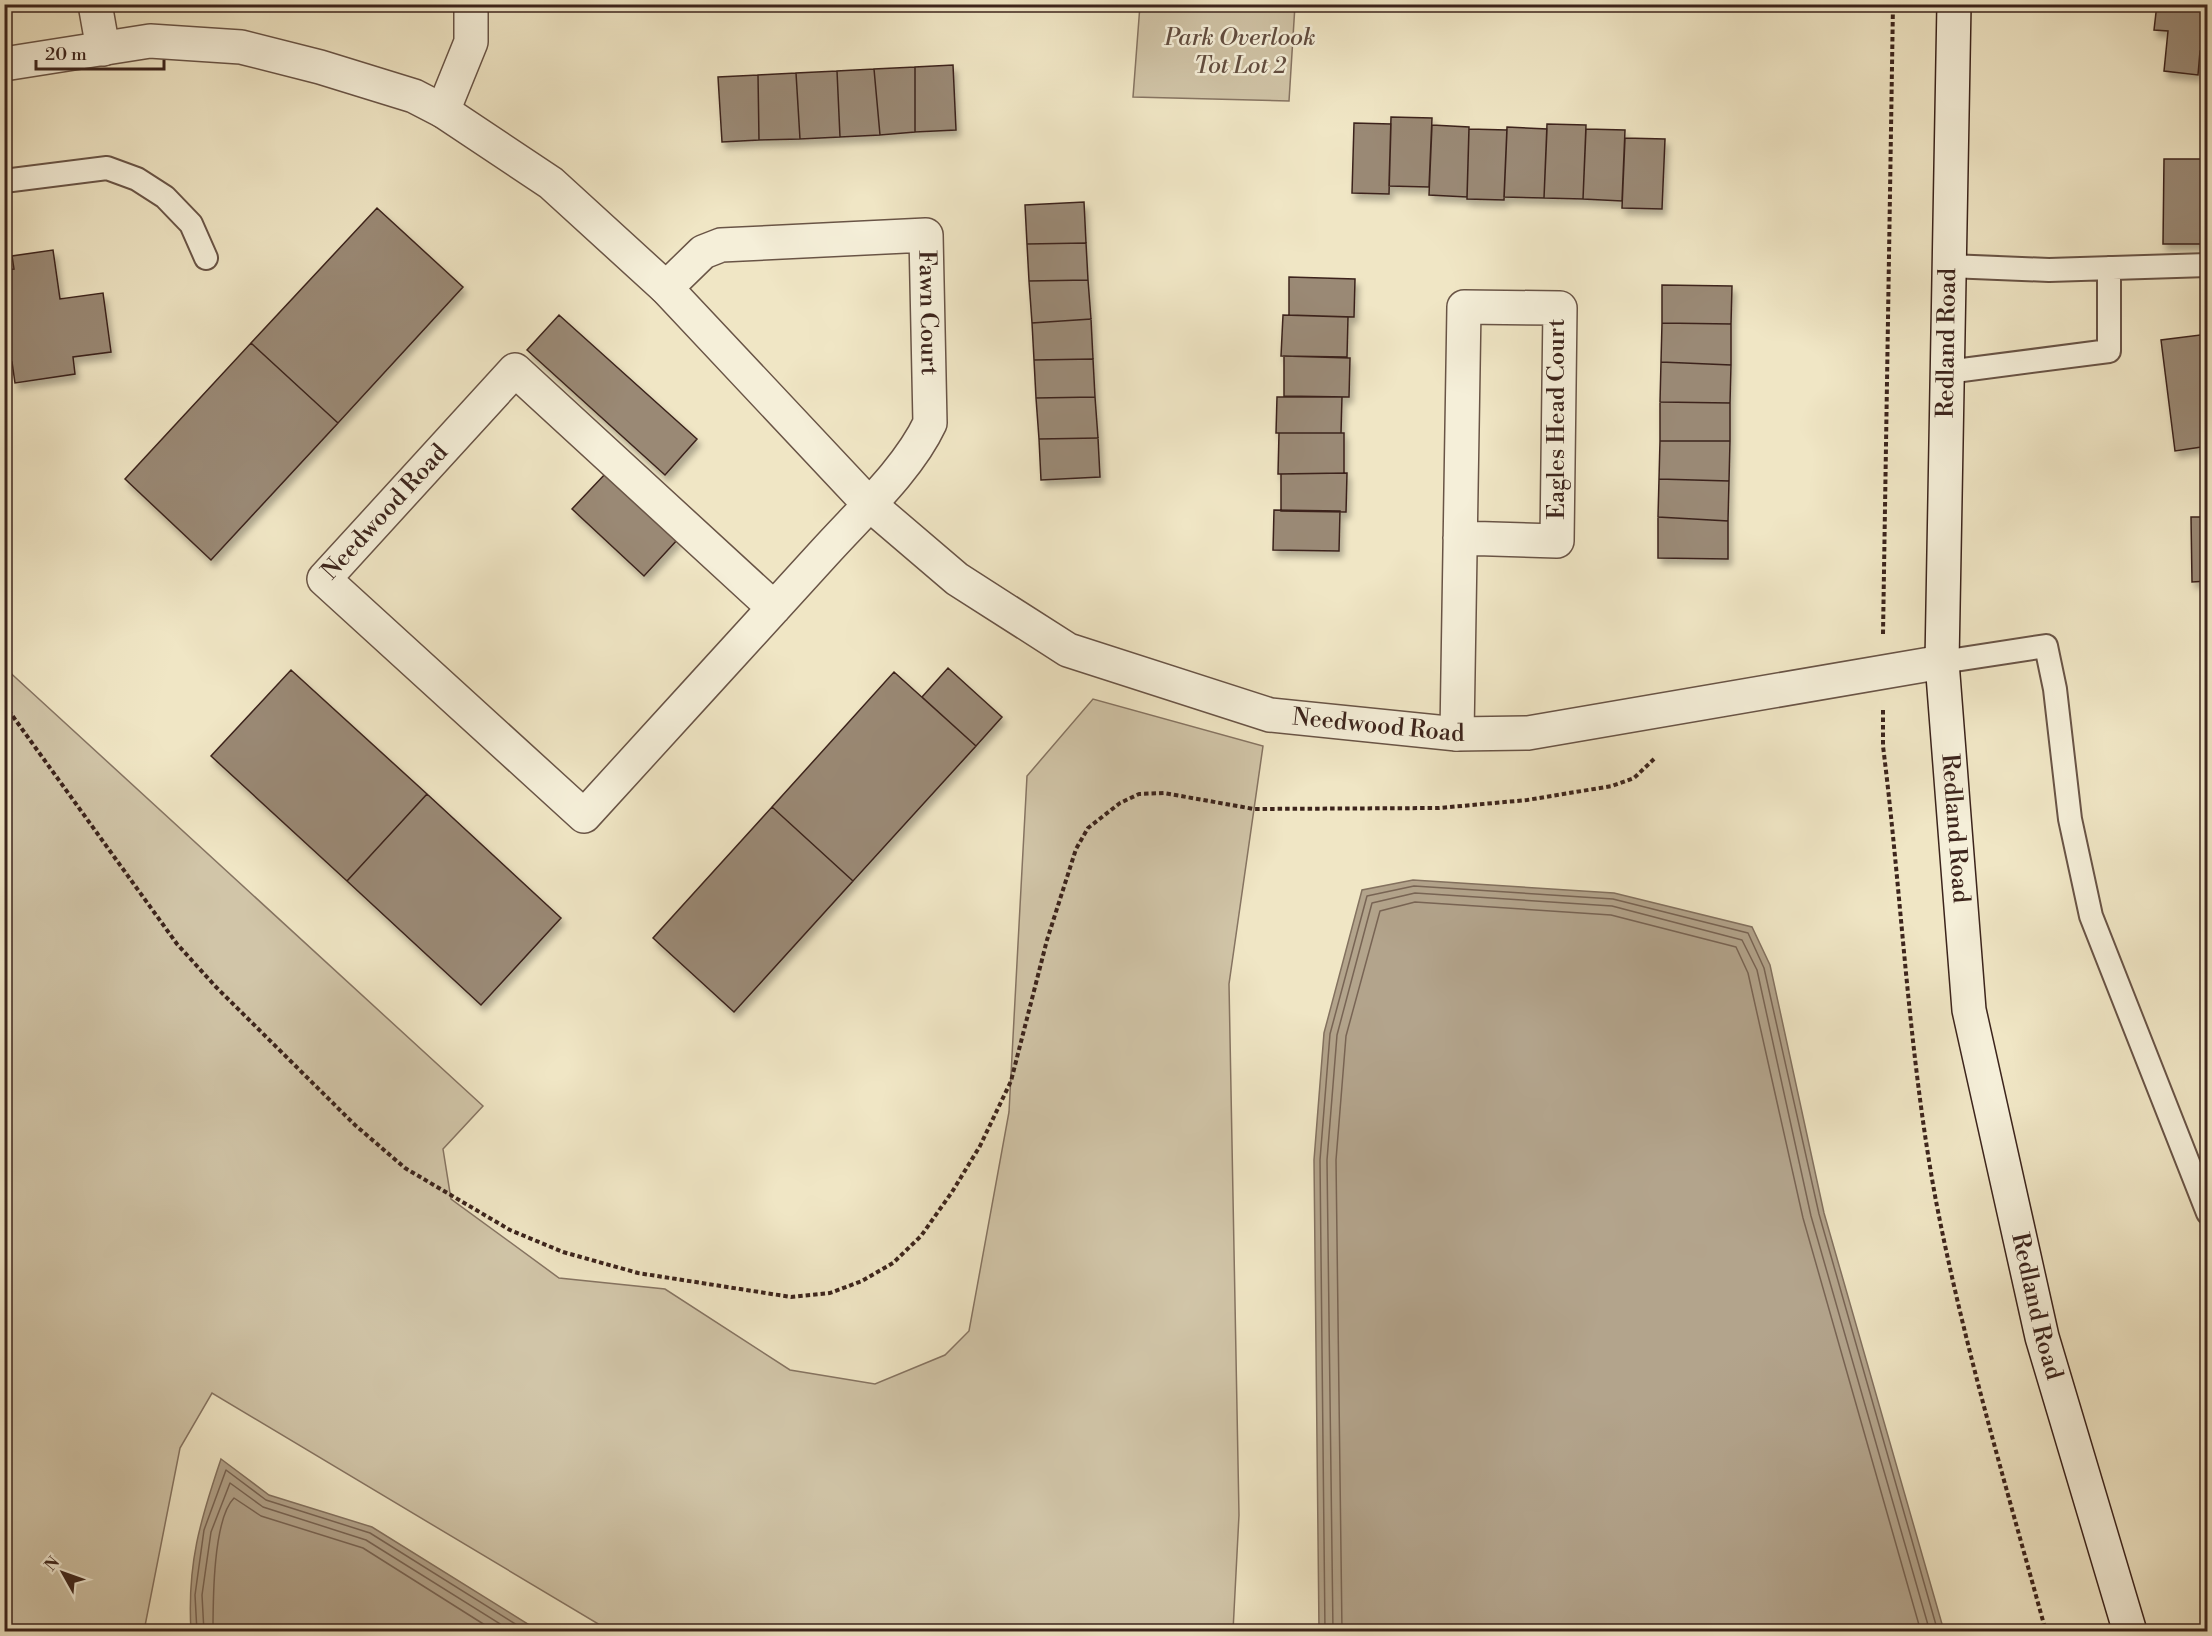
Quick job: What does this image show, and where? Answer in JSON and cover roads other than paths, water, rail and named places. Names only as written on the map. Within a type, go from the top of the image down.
[{"type":"street","points":[[95,4],[103,49]]},
{"type":"street","points":[[443,111],[471,42],[471,4]]},
{"type":"street","name":"Redland Road","points":[[1954,4],[1942,662],[1969,1010],[2042,1337],[2130,1632]]},
{"type":"street","name":"Needwood Road","points":[[4,64],[150,41],[241,47],[320,67],[403,93],[443,111],[551,183],[666,288],[868,503],[957,579],[1068,650],[1270,716],[1457,734],[1528,733],[1942,662]]},
{"type":"street","name":"Fawn Court","points":[[666,288],[703,252],[721,244],[926,234],[930,423],[920,443],[868,503]]},
{"type":"street","name":"Eagles Head Court","points":[[1457,734],[1460,538],[1464,307],[1560,308],[1557,541],[1460,538]]},
{"type":"street","name":"Needwood Road","points":[[774,608],[515,370],[324,579],[584,816],[774,608],[868,503]]},
{"type":"lane","points":[[4,181],[107,168],[137,179],[165,197],[191,224],[206,258]]},
{"type":"lane","points":[[1949,266],[2049,270],[2208,265]]},
{"type":"lane","points":[[1947,372],[2109,351],[2109,268]]},
{"type":"lane","points":[[1942,662],[2046,646],[2055,689],[2070,819],[2091,916],[2208,1213]]},
{"type":"water","points":[[1413,880],[1614,893],[1752,927],[1770,965],[1824,1213],[1944,1631],[1319,1631],[1314,1160],[1324,1033],[1362,890]]},
{"type":"water","points":[[221,1459],[269,1495],[372,1527],[539,1631],[191,1631],[193,1563],[201,1523]]},
{"type":"park label","name":"Park Overlook Tot Lot 2","points":[[1240,52]]}]
